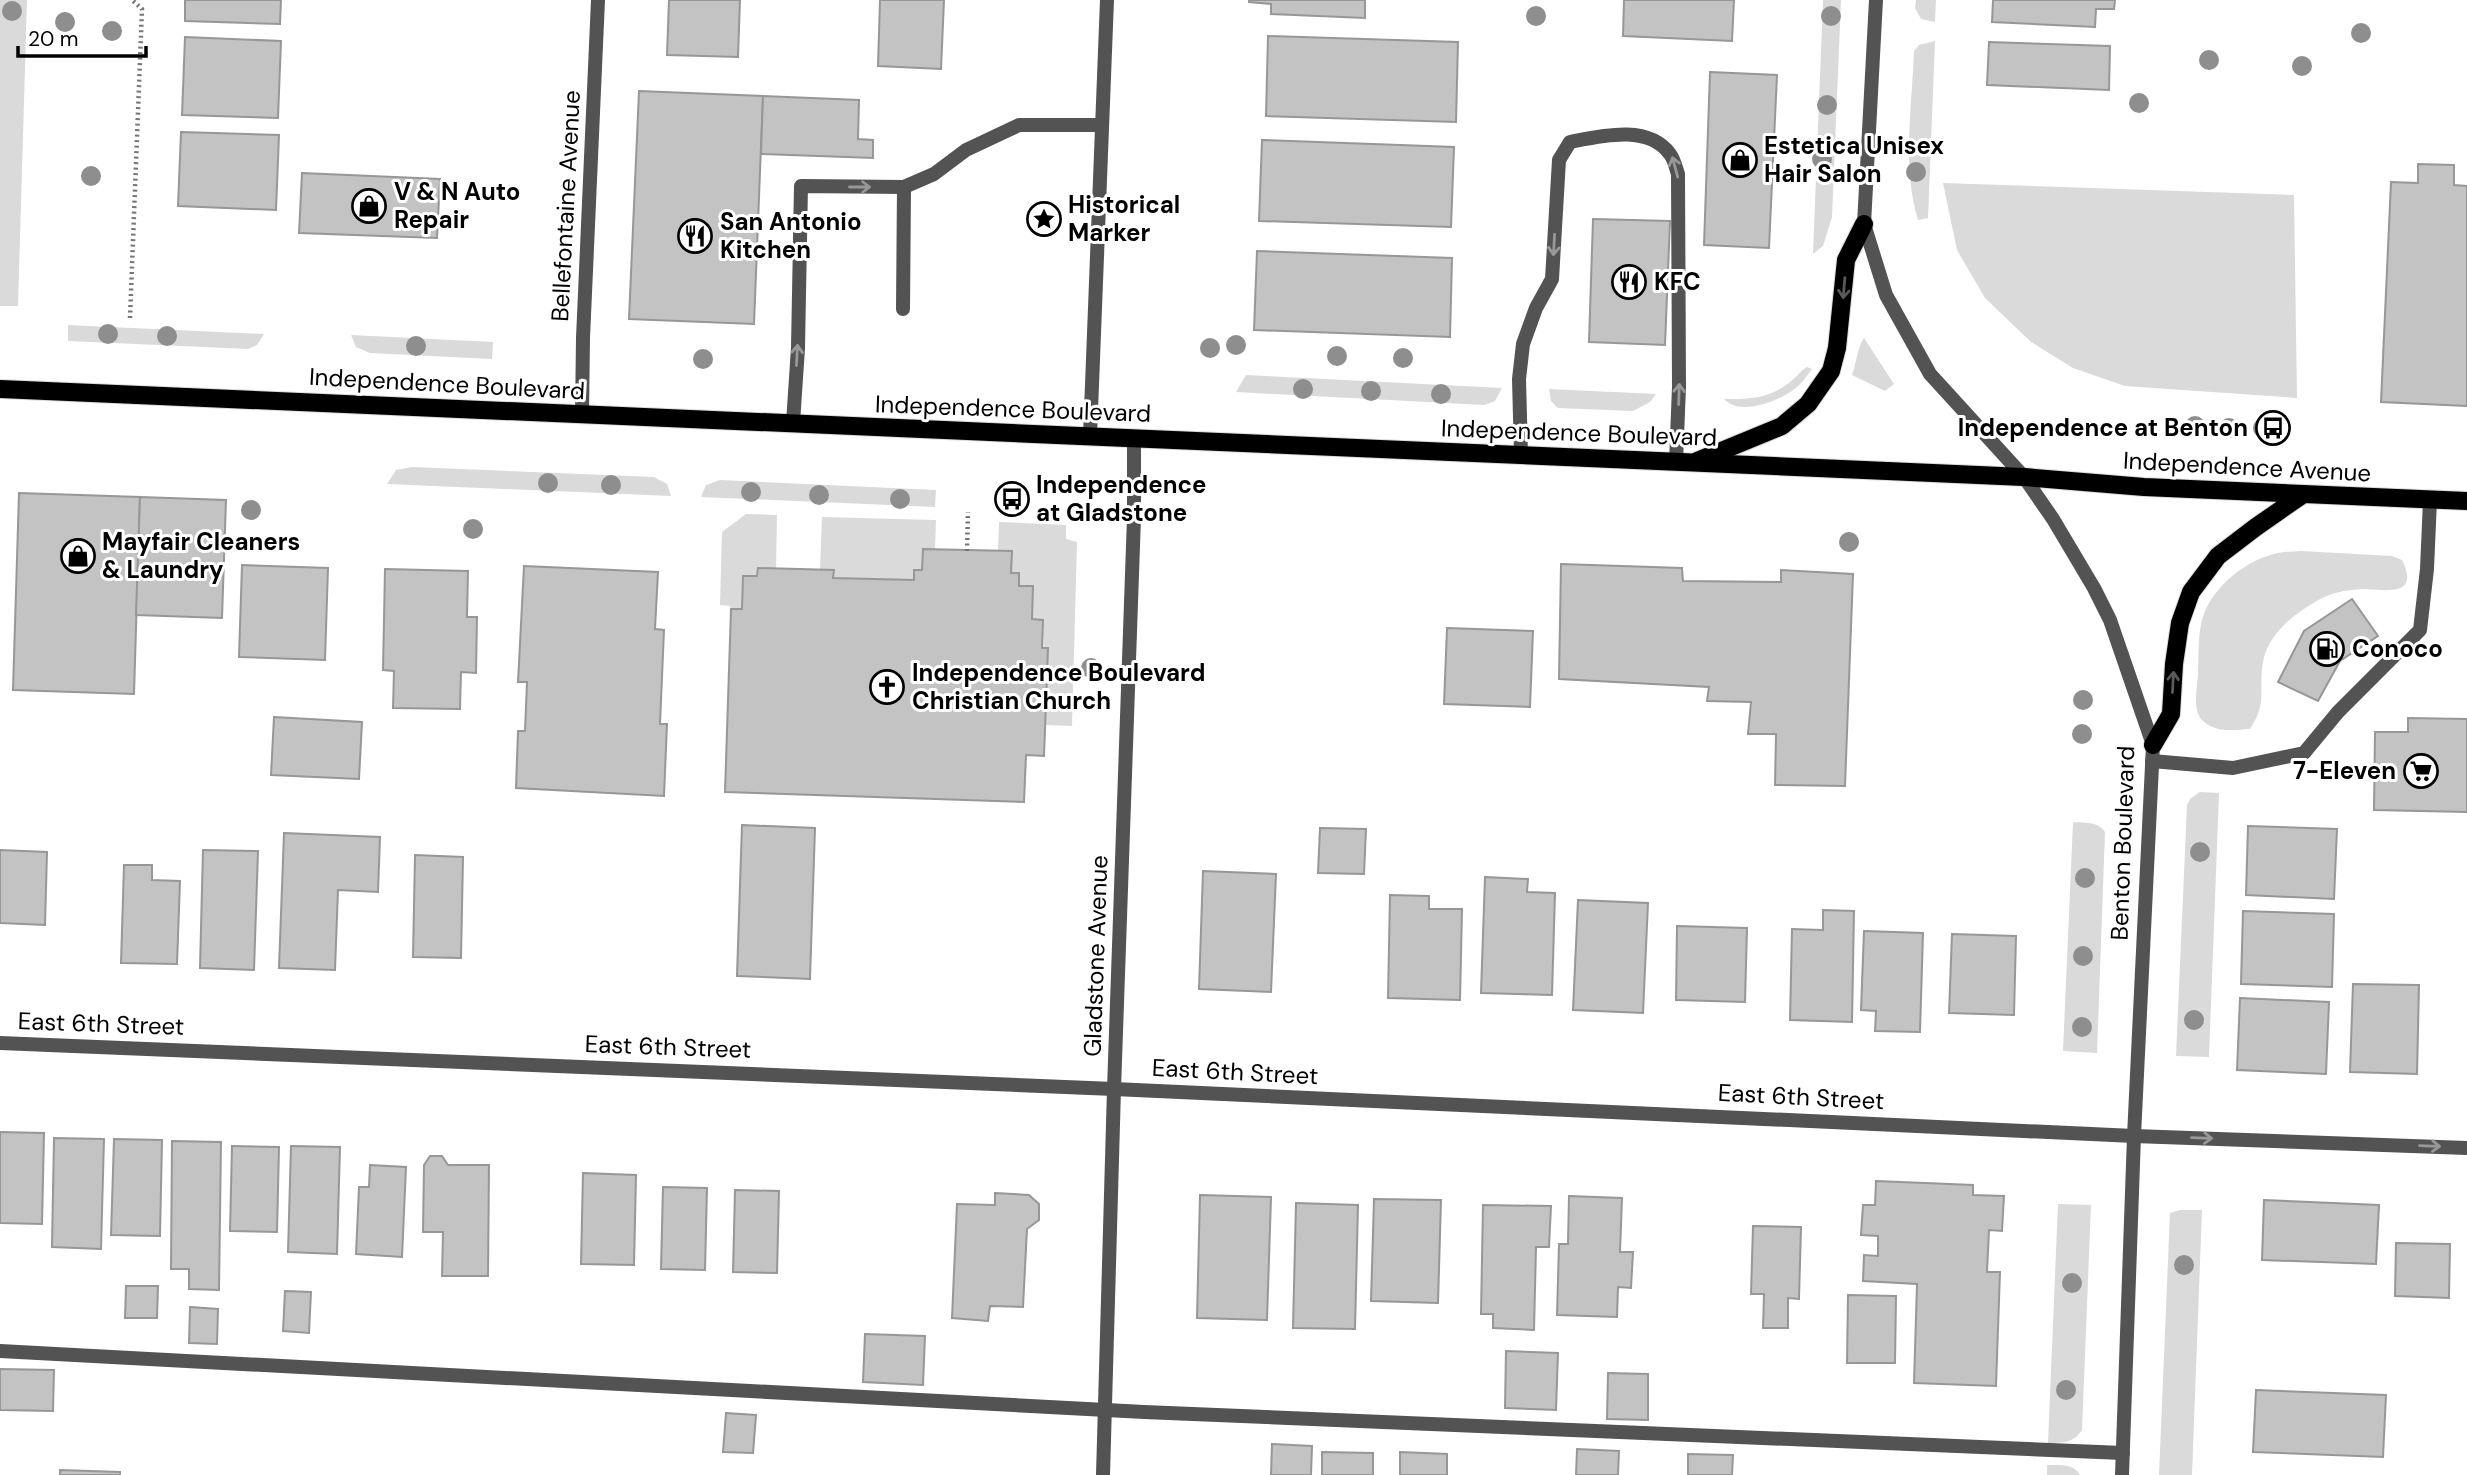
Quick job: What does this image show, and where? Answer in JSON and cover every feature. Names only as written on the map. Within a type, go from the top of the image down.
[{"type":"main road","points":[[1684,462],[1782,426],[1808,404],[1831,371],[1837,348],[1846,260],[1864,224]]},
{"type":"main road","name":"Independence Boulevard","points":[[0,389],[2024,477]]},
{"type":"main road","name":"Independence Avenue","points":[[2024,477],[2144,487],[2467,501]]},
{"type":"main road","points":[[2152,753],[2171,714],[2180,623],[2191,592],[2218,556],[2302,495]]},
{"type":"street","name":"Bellefontaine Avenue","points":[[582,414],[598,0]]},
{"type":"street","points":[[1090,436],[1107,0]]},
{"type":"street","name":"Benton Boulevard","points":[[1875,0],[1864,224],[1886,295],[1930,374],[2024,477],[2053,519],[2094,588],[2110,620],[2152,753],[2122,1475]]},
{"type":"street","points":[[793,423],[798,348],[801,187],[904,187],[933,174],[966,150],[1019,125],[1101,125]]},
{"type":"street","points":[[1521,455],[1519,379],[1523,344],[1536,308],[1552,279],[1559,160],[1570,142],[1633,135],[1659,142],[1672,155],[1678,174],[1679,387],[1684,462]]},
{"type":"street","points":[[903,309],[904,187]]},
{"type":"street","name":"Gladstone Avenue","points":[[1103,1475],[1134,517],[1134,438]]},
{"type":"street","points":[[2152,753],[2233,768],[2304,753],[2338,712],[2420,631],[2427,569],[2430,500]]},
{"type":"street","name":"East 6th Street","points":[[0,1042],[2134,1136],[2467,1148]]},
{"type":"street","points":[[0,1351],[1105,1409],[2123,1453]]},
{"type":"path","points":[[130,318],[142,9],[132,0]]},
{"type":"path","points":[[967,551],[968,512]]},
{"type":"shaded area","points":[[0,0],[27,0],[18,306],[0,306]]},
{"type":"shaded area","points":[[1823,0],[1841,0],[1832,217],[1823,246],[1813,254]]},
{"type":"shaded area","points":[[1916,0],[1936,0],[1935,22],[1921,19],[1915,8]]},
{"type":"shaded area","points":[[1935,41],[1928,218],[1918,220],[1909,158],[1914,51],[1919,45]]},
{"type":"shaded area","points":[[1943,183],[2294,195],[2297,398],[2125,386],[2073,368],[2031,342],[1985,298],[1957,250]]},
{"type":"shaded area","points":[[68,325],[264,334],[257,345],[248,349],[68,341]]},
{"type":"shaded area","points":[[351,335],[493,342],[492,359],[370,353],[356,347]]},
{"type":"shaded area","points":[[1864,338],[1894,384],[1885,391],[1852,375]]},
{"type":"shaded area","points":[[1807,367],[1812,369],[1798,386],[1768,403],[1748,407],[1731,404],[1724,399],[1750,398],[1774,392]]},
{"type":"shaded area","points":[[1246,375],[1502,388],[1495,401],[1484,405],[1236,392]]},
{"type":"shaded area","points":[[1549,389],[1656,394],[1650,402],[1633,411],[1558,408],[1551,401]]},
{"type":"shaded area","points":[[412,467],[654,477],[667,484],[671,496],[387,484],[396,470]]},
{"type":"shaded area","points":[[720,480],[936,490],[935,507],[701,497],[706,485]]},
{"type":"shaded area","points":[[746,514],[777,515],[776,569],[758,568],[757,576],[743,576],[742,609],[731,609],[730,606],[720,605],[722,532]]},
{"type":"shaded area","points":[[822,517],[936,520],[935,549],[923,549],[922,570],[914,570],[914,580],[833,578],[833,570],[820,570]]},
{"type":"shaded area","points":[[999,522],[1066,525],[1066,539],[1077,542],[1072,726],[1045,725],[1043,620],[1032,619],[1032,586],[1019,586],[1019,573],[1011,573],[1012,552],[998,551]]},
{"type":"shaded area","points":[[2301,551],[2392,556],[2402,560],[2407,581],[2397,589],[2356,589],[2332,594],[2298,613],[2276,634],[2266,652],[2261,703],[2250,729],[2225,730],[2208,725],[2197,711],[2196,699],[2201,626],[2210,601],[2233,575],[2253,562],[2277,553]]},
{"type":"shaded area","points":[[2200,792],[2219,793],[2209,1057],[2176,1056],[2187,805],[2190,799]]},
{"type":"shaded area","points":[[2073,822],[2095,824],[2105,832],[2097,1053],[2063,1051]]},
{"type":"shaded area","points":[[2058,1204],[2091,1205],[2082,1430],[2071,1440],[2048,1443]]},
{"type":"shaded area","points":[[2202,1210],[2192,1475],[2159,1475],[2170,1213]]},
{"type":"shaded area","points":[[2047,1465],[2074,1468],[2080,1475],[2047,1475]]},
{"type":"building","points":[[185,0],[281,0],[280,24],[185,21]]},
{"type":"building","points":[[669,0],[740,0],[738,57],[667,55]]},
{"type":"building","points":[[880,0],[944,0],[941,69],[878,66]]},
{"type":"building","points":[[1249,0],[1365,0],[1365,18],[1271,14],[1271,4]]},
{"type":"building","points":[[1624,0],[1734,0],[1732,41],[1623,36]]},
{"type":"building","points":[[1993,0],[2115,0],[2114,9],[2096,9],[2095,27],[1992,22]]},
{"type":"building","points":[[1268,36],[1458,42],[1456,122],[1266,116]]},
{"type":"building","points":[[185,37],[281,41],[278,118],[182,115]]},
{"type":"building","points":[[1989,42],[2110,46],[2109,90],[1987,85]]},
{"type":"building","name":"Estetica Unisex Hair Salon","points":[[1710,72],[1777,75],[1769,248],[1704,245]]},
{"type":"building","name":"San Antonio Kitchen","points":[[639,91],[763,96],[754,324],[629,319]]},
{"type":"building","points":[[763,96],[859,100],[858,139],[873,140],[873,158],[761,154]]},
{"type":"building","points":[[181,132],[279,135],[276,210],[178,206]]},
{"type":"building","points":[[1262,140],[1454,147],[1451,227],[1259,221]]},
{"type":"building","points":[[2418,164],[2454,165],[2454,185],[2467,186],[2467,406],[2381,402],[2391,182],[2418,183]]},
{"type":"building","name":"V & N Auto Repair","points":[[302,173],[440,179],[437,238],[299,233]]},
{"type":"building","name":"KFC","points":[[1593,219],[1670,221],[1665,345],[1589,342]]},
{"type":"building","points":[[1257,251],[1452,258],[1450,337],[1254,330]]},
{"type":"building","name":"Mayfair Cleaners & Laundry","points":[[19,493],[140,497],[134,694],[13,690]]},
{"type":"building","points":[[140,497],[226,500],[222,618],[136,615]]},
{"type":"building","name":"Independence Boulevard Christian Church","points":[[923,549],[1012,551],[1011,573],[1019,573],[1019,586],[1033,586],[1032,619],[1043,620],[1042,648],[1048,648],[1044,756],[1026,755],[1024,802],[725,792],[731,609],[742,609],[743,576],[757,576],[758,568],[834,570],[833,578],[914,580],[914,570],[922,570]]},
{"type":"building","points":[[1561,564],[1682,568],[1683,581],[1781,582],[1781,570],[1853,574],[1845,786],[1775,785],[1776,734],[1748,734],[1751,702],[1707,701],[1709,687],[1559,679]]},
{"type":"building","points":[[242,565],[328,568],[325,660],[239,657]]},
{"type":"building","points":[[524,566],[658,572],[655,629],[664,630],[660,724],[667,724],[664,796],[516,788],[518,731],[525,731],[527,682],[518,682]]},
{"type":"building","points":[[385,569],[468,571],[467,617],[477,617],[476,673],[461,672],[460,709],[393,708],[394,671],[383,670]]},
{"type":"building","name":"Conoco","points":[[2352,599],[2378,636],[2340,661],[2318,701],[2278,682],[2304,631]]},
{"type":"building","points":[[1447,628],[1533,631],[1530,707],[1444,704]]},
{"type":"building","points":[[274,717],[362,722],[359,779],[271,775]]},
{"type":"building","name":"7-Eleven","points":[[2408,718],[2467,719],[2467,812],[2374,810],[2375,732],[2408,732]]},
{"type":"building","points":[[742,825],[815,828],[810,979],[737,976]]},
{"type":"building","points":[[2248,826],[2337,829],[2334,899],[2246,895]]},
{"type":"building","points":[[1320,828],[1366,829],[1364,874],[1318,873]]},
{"type":"building","points":[[284,833],[380,837],[378,892],[338,890],[335,970],[279,968]]},
{"type":"building","points":[[0,850],[47,852],[45,925],[0,923]]},
{"type":"building","points":[[203,850],[258,851],[254,970],[200,968]]},
{"type":"building","points":[[415,855],[463,857],[461,958],[413,957]]},
{"type":"building","points":[[124,865],[152,865],[152,880],[180,881],[177,964],[121,963]]},
{"type":"building","points":[[1203,871],[1276,874],[1271,992],[1199,989]]},
{"type":"building","points":[[1485,877],[1528,879],[1527,892],[1555,893],[1552,995],[1481,993]]},
{"type":"building","points":[[1390,895],[1429,896],[1429,909],[1462,909],[1460,1000],[1388,998]]},
{"type":"building","points":[[1578,900],[1648,903],[1643,1013],[1573,1010]]},
{"type":"building","points":[[1823,910],[1854,911],[1852,1022],[1790,1020],[1792,929],[1823,930]]},
{"type":"building","points":[[2243,911],[2334,914],[2332,987],[2241,984]]},
{"type":"building","points":[[1677,926],[1747,928],[1745,1002],[1676,1000]]},
{"type":"building","points":[[1864,931],[1923,933],[1920,1032],[1875,1031],[1876,1011],[1861,1010]]},
{"type":"building","points":[[1952,934],[2016,936],[2014,1015],[1949,1013]]},
{"type":"building","points":[[2353,984],[2419,985],[2417,1074],[2350,1072]]},
{"type":"building","points":[[2240,998],[2329,1002],[2326,1074],[2237,1070]]},
{"type":"building","points":[[0,1132],[44,1133],[42,1224],[0,1223]]},
{"type":"building","points":[[54,1138],[104,1139],[101,1249],[52,1247]]},
{"type":"building","points":[[114,1139],[162,1140],[160,1236],[111,1235]]},
{"type":"building","points":[[172,1141],[221,1142],[219,1290],[189,1289],[189,1269],[171,1269]]},
{"type":"building","points":[[232,1146],[279,1147],[277,1232],[230,1231]]},
{"type":"building","points":[[291,1146],[340,1147],[337,1254],[288,1252]]},
{"type":"building","points":[[430,1156],[442,1156],[448,1165],[489,1165],[488,1276],[442,1276],[443,1232],[423,1232],[424,1165]]},
{"type":"building","points":[[370,1165],[406,1167],[402,1257],[356,1254],[359,1187],[369,1187]]},
{"type":"building","points":[[583,1173],[636,1175],[634,1265],[581,1264]]},
{"type":"building","points":[[1876,1181],[1973,1185],[1973,1195],[2004,1196],[2002,1231],[1989,1230],[1987,1272],[2000,1272],[1996,1386],[1914,1383],[1917,1284],[1863,1281],[1864,1255],[1878,1256],[1878,1236],[1861,1235],[1863,1205],[1875,1205]]},
{"type":"building","points":[[663,1187],[707,1188],[705,1270],[661,1269]]},
{"type":"building","points":[[735,1190],[779,1191],[777,1273],[733,1272]]},
{"type":"building","points":[[995,1193],[1029,1195],[1039,1204],[1039,1220],[1027,1229],[1023,1307],[990,1306],[988,1321],[952,1318],[957,1204],[995,1205]]},
{"type":"building","points":[[1200,1195],[1271,1197],[1267,1320],[1197,1318]]},
{"type":"building","points":[[1569,1196],[1622,1198],[1620,1252],[1633,1252],[1631,1288],[1618,1287],[1617,1317],[1557,1315],[1559,1244],[1568,1244]]},
{"type":"building","points":[[1374,1199],[1441,1200],[1438,1303],[1371,1301]]},
{"type":"building","points":[[2264,1200],[2379,1205],[2376,1264],[2262,1260]]},
{"type":"building","points":[[1296,1203],[1358,1205],[1355,1329],[1293,1328]]},
{"type":"building","points":[[1483,1205],[1551,1206],[1549,1247],[1536,1247],[1534,1330],[1493,1328],[1493,1314],[1481,1314]]},
{"type":"building","points":[[1753,1226],[1801,1227],[1799,1299],[1788,1298],[1788,1328],[1763,1328],[1764,1294],[1751,1294]]},
{"type":"building","points":[[2396,1243],[2450,1244],[2449,1298],[2395,1296]]},
{"type":"building","points":[[126,1286],[158,1286],[157,1318],[125,1318]]},
{"type":"building","points":[[285,1291],[311,1292],[309,1333],[283,1331]]},
{"type":"building","points":[[1848,1295],[1896,1296],[1895,1363],[1847,1363]]},
{"type":"building","points":[[190,1307],[218,1309],[217,1344],[189,1343]]},
{"type":"building","points":[[865,1334],[925,1336],[923,1385],[863,1382]]},
{"type":"building","points":[[1506,1351],[1558,1353],[1556,1410],[1505,1408]]},
{"type":"building","points":[[0,1369],[54,1370],[53,1411],[0,1410]]},
{"type":"building","points":[[1608,1373],[1648,1374],[1648,1420],[1607,1419]]},
{"type":"building","points":[[2256,1390],[2386,1395],[2383,1457],[2253,1452]]},
{"type":"building","points":[[726,1413],[756,1415],[753,1453],[723,1452]]},
{"type":"building","points":[[1272,1444],[1312,1446],[1311,1475],[1271,1475]]},
{"type":"building","points":[[1577,1449],[1619,1451],[1618,1475],[1576,1475]]},
{"type":"building","points":[[1322,1452],[1373,1453],[1373,1475],[1322,1475]]},
{"type":"building","points":[[1400,1452],[1447,1454],[1447,1475],[1400,1475]]},
{"type":"building","points":[[1688,1454],[1733,1455],[1732,1475],[1688,1475]]},
{"type":"building","points":[[60,1470],[120,1472],[120,1475],[60,1475]]},
{"type":"place","name":"Estetica Unisex Hair Salon","points":[[1740,160]]},
{"type":"place","name":"V & N Auto Repair","points":[[369,206]]},
{"type":"place","name":"Historical Marker","points":[[1044,219]]},
{"type":"place","name":"San Antonio Kitchen","points":[[695,236]]},
{"type":"place","name":"KFC","points":[[1629,282]]},
{"type":"place","name":"Independence at Benton","points":[[2273,428]]},
{"type":"place","name":"Independence at Gladstone","points":[[1012,499]]},
{"type":"place","name":"Mayfair Cleaners & Laundry","points":[[78,556]]},
{"type":"place","name":"Conoco","points":[[2327,649]]},
{"type":"place","name":"Independence Boulevard Christian Church","points":[[887,687]]},
{"type":"place","name":"7-Eleven","points":[[2421,771]]}]
